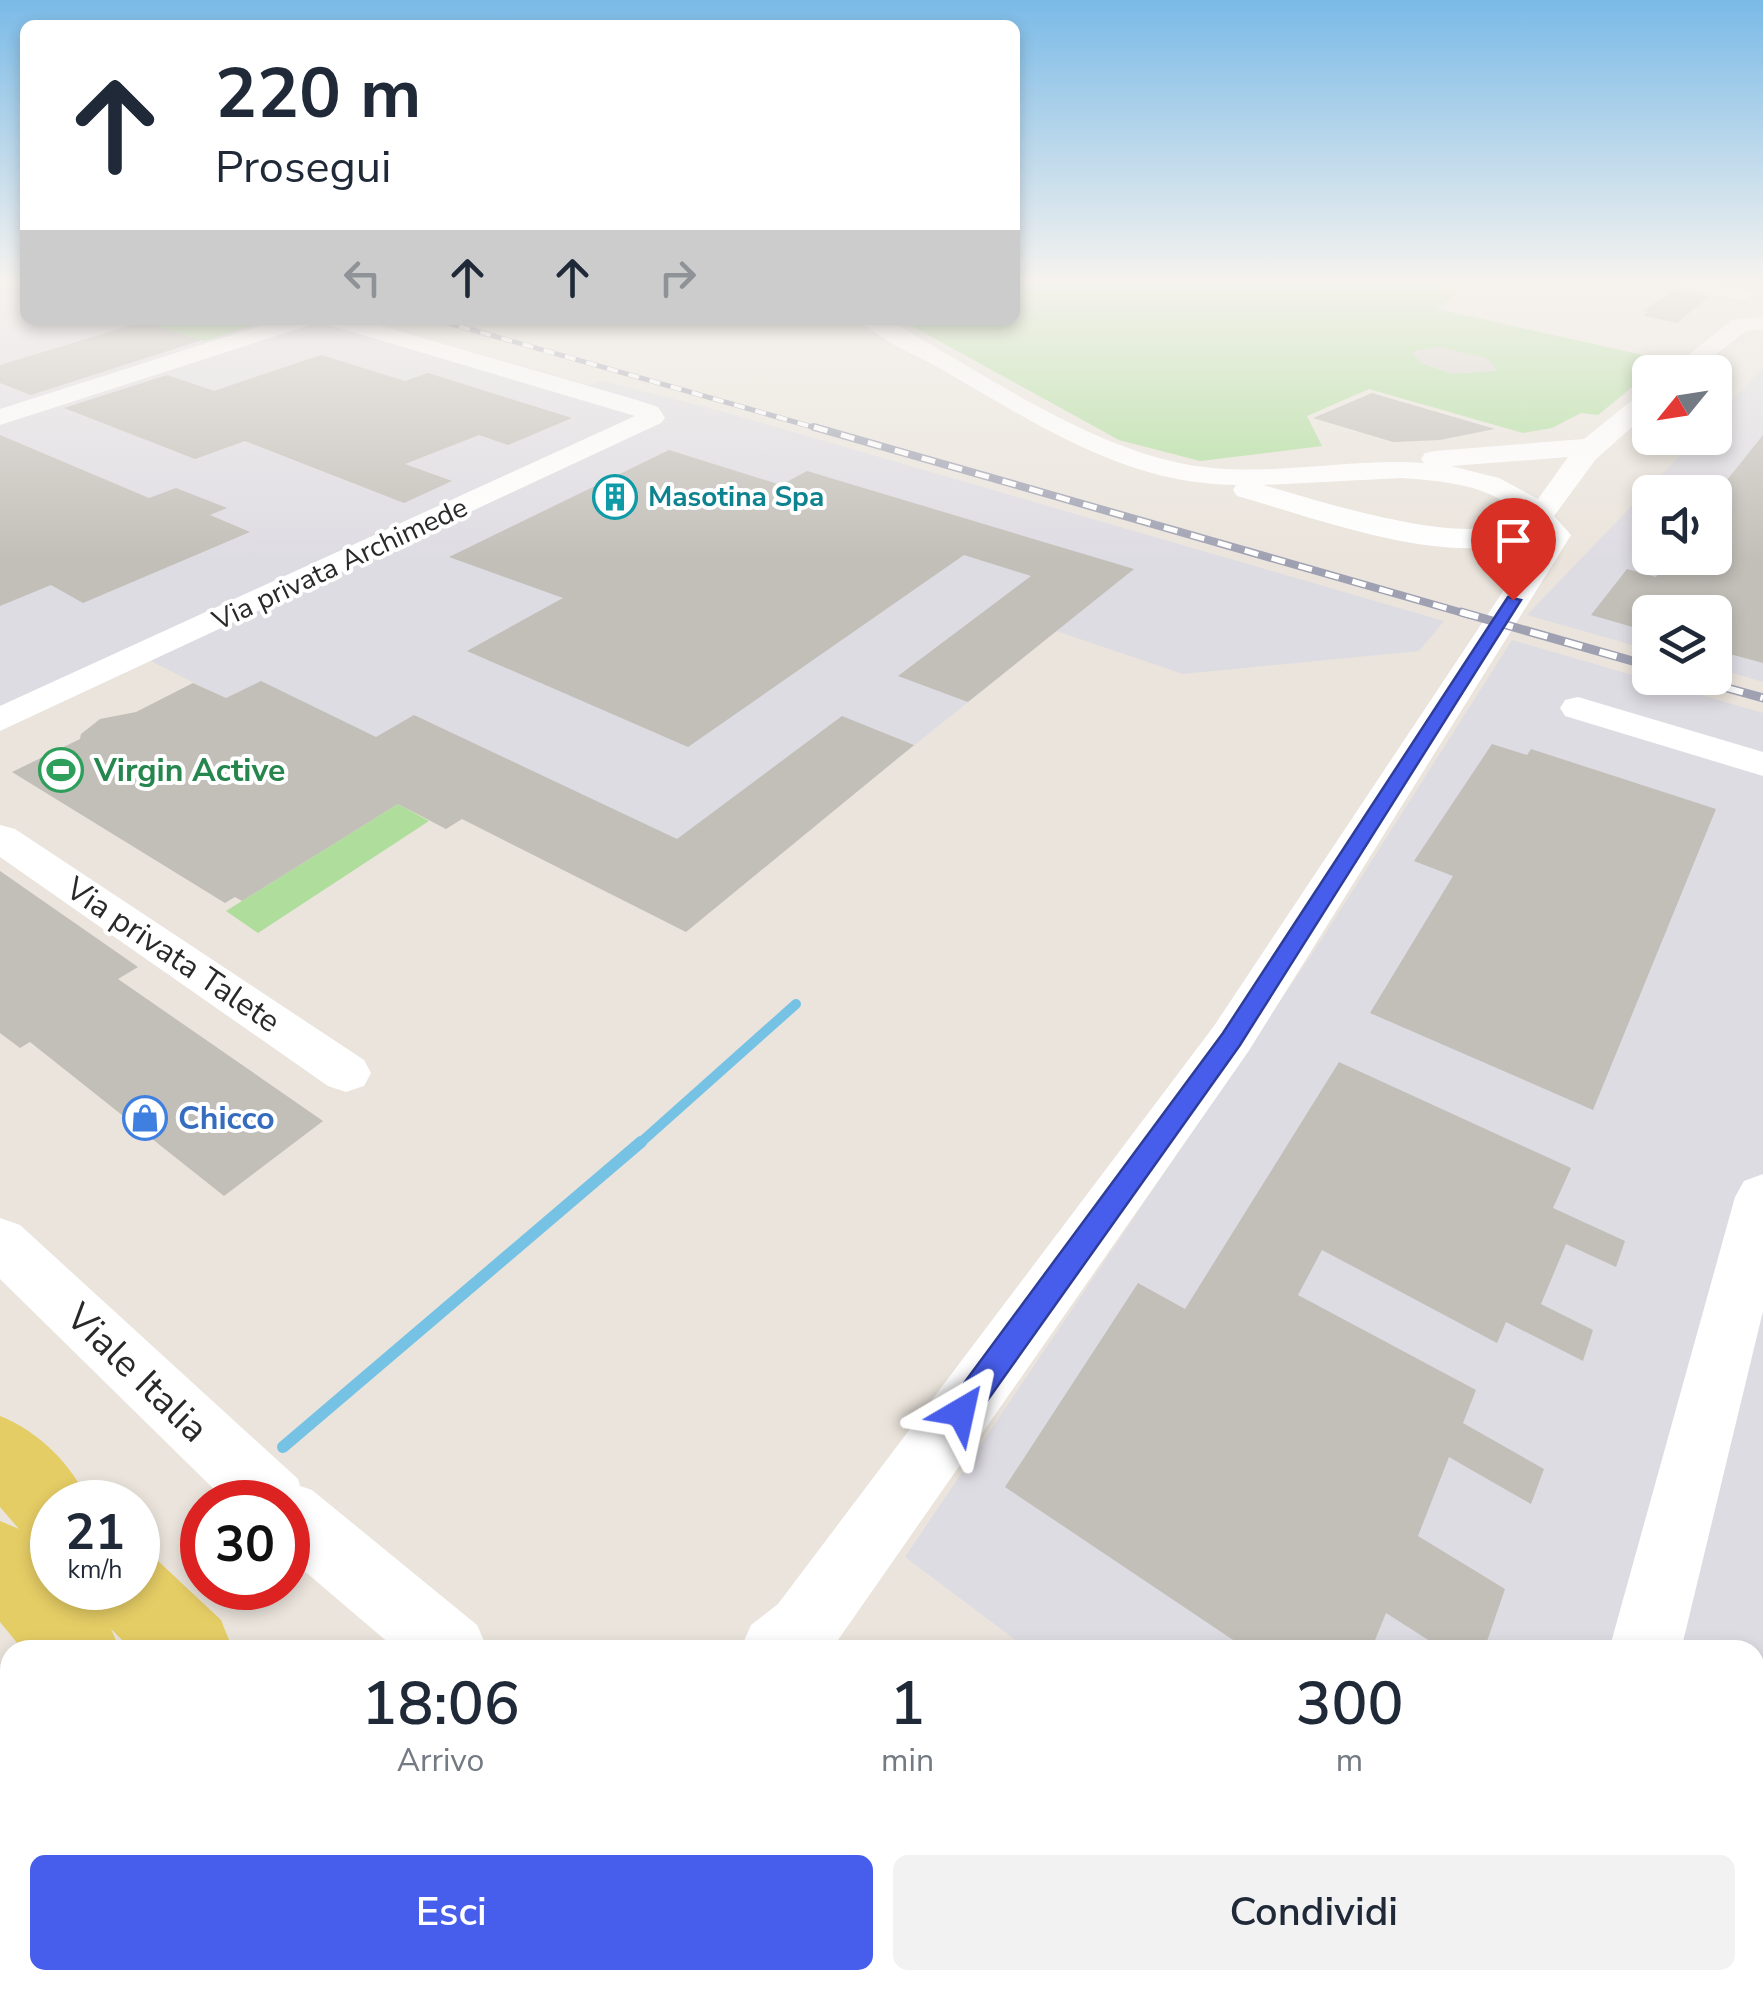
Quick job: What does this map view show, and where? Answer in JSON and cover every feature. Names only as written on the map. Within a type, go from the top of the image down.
[{"type":"main road","points":[[0,1452],[30,1484]]},
{"type":"main road","points":[[0,1560],[69,1640]]},
{"type":"main road","points":[[150,1610],[181,1640]]},
{"type":"street","points":[[0,417],[128,376]]},
{"type":"street","name":"Via privata Archimede","points":[[0,720],[652,418],[648,412],[628,405],[528,376]]},
{"type":"street","points":[[971,376],[1081,438],[1182,471],[1457,538],[1514,534],[1537,516],[1591,448],[1632,413]]},
{"type":"street","points":[[795,1640],[1231,1039],[1596,467],[1616,443],[1622,422]]},
{"type":"street","points":[[1320,472],[1386,462],[1591,448]]},
{"type":"street","points":[[1182,471],[1234,477],[1413,471],[1483,482],[1511,495],[1546,520],[1556,535]]},
{"type":"street","points":[[1383,523],[1362,508],[1360,491],[1373,480],[1413,471]]},
{"type":"street","points":[[1578,708],[1763,764]]},
{"type":"street","name":"Via privata Talete","points":[[0,838],[346,1072]]},
{"type":"street","points":[[1648,1640],[1763,1197]]},
{"type":"street","name":"Viale Italia","points":[[0,1242],[251,1480]]},
{"type":"street","points":[[310,1532],[440,1640]]},
{"type":"shaded area","points":[[0,376],[558,376],[590,385],[603,381],[724,412],[1444,621],[1419,651],[1183,674],[1056,631],[685,930],[135,653],[0,714]]},
{"type":"shaded area","points":[[1755,376],[1763,376],[1763,682],[1732,673],[1732,595],[1632,595],[1632,645],[1527,615],[1632,506],[1632,575],[1732,575],[1732,475],[1661,475],[1681,455],[1732,455],[1732,400]]},
{"type":"shaded area","points":[[1512,640],[1632,675],[1632,695],[1701,695],[1763,713],[1763,1640],[1016,1640],[905,1557],[1322,939]]},
{"type":"green space","points":[[1002,376],[1632,376],[1632,387],[1598,415],[1581,413],[1552,428],[1523,433],[1369,389],[1307,416],[1322,446],[1200,461],[1119,440]]},
{"type":"green space","points":[[398,804],[429,821],[258,933],[226,911]]},
{"type":"building","points":[[0,376],[90,376],[31,395],[0,383]]},
{"type":"building","points":[[164,376],[214,391],[259,376],[388,376],[405,381],[437,376],[572,418],[508,445],[479,435],[405,464],[452,481],[404,503],[245,441],[195,459],[64,408]]},
{"type":"building","points":[[1372,393],[1495,429],[1440,440],[1393,442],[1313,418]]},
{"type":"building","points":[[0,435],[149,498],[176,488],[227,508],[210,515],[250,532],[83,603],[51,585],[0,606]]},
{"type":"building","points":[[1763,435],[1763,663],[1732,655],[1732,595],[1632,595],[1632,627],[1591,615],[1627,569],[1632,575],[1656,577],[1732,575],[1731,475]]},
{"type":"building","points":[[669,450],[781,485],[807,471],[1134,569],[968,702],[898,676],[1031,576],[964,555],[688,747],[467,651],[563,598],[449,557]]},
{"type":"building","points":[[261,681],[376,737],[414,715],[677,839],[842,716],[914,745],[686,932],[462,819],[446,829],[398,804],[242,901],[235,897],[225,903],[12,772],[80,739],[100,719],[136,712],[193,683],[226,698]]},
{"type":"building","points":[[1492,744],[1527,755],[1531,749],[1716,809],[1593,1110],[1370,1013],[1453,876],[1414,861]]},
{"type":"building","points":[[0,871],[138,967],[118,979],[323,1121],[224,1196],[30,1042],[20,1048],[0,1033]]},
{"type":"building","points":[[1339,1062],[1571,1168],[1553,1208],[1625,1241],[1616,1267],[1566,1244],[1541,1304],[1593,1330],[1583,1361],[1506,1322],[1497,1343],[1322,1250],[1298,1295],[1476,1390],[1463,1423],[1544,1469],[1531,1504],[1449,1457],[1418,1536],[1505,1589],[1487,1640],[1428,1640],[1386,1613],[1375,1640],[1233,1640],[1005,1487],[1138,1283],[1185,1309]]},
{"type":"waterway","points":[[639,1144],[796,1004]]},
{"type":"waterway","points":[[283,1447],[641,1142]]},
{"type":"railway","points":[[634,376],[823,430]]},
{"type":"railway","points":[[814,427],[1470,615]]},
{"type":"railway","points":[[1461,612],[1632,661]]},
{"type":"railway","points":[[1732,689],[1763,698]]},
{"type":"place","name":"Masotina Spa","points":[[615,497]]},
{"type":"place","name":"Virgin Active","points":[[61,770]]},
{"type":"place","name":"Chicco","points":[[145,1118]]},
{"type":"route","points":[[961,1412],[1231,1039],[1513,600]]}]
